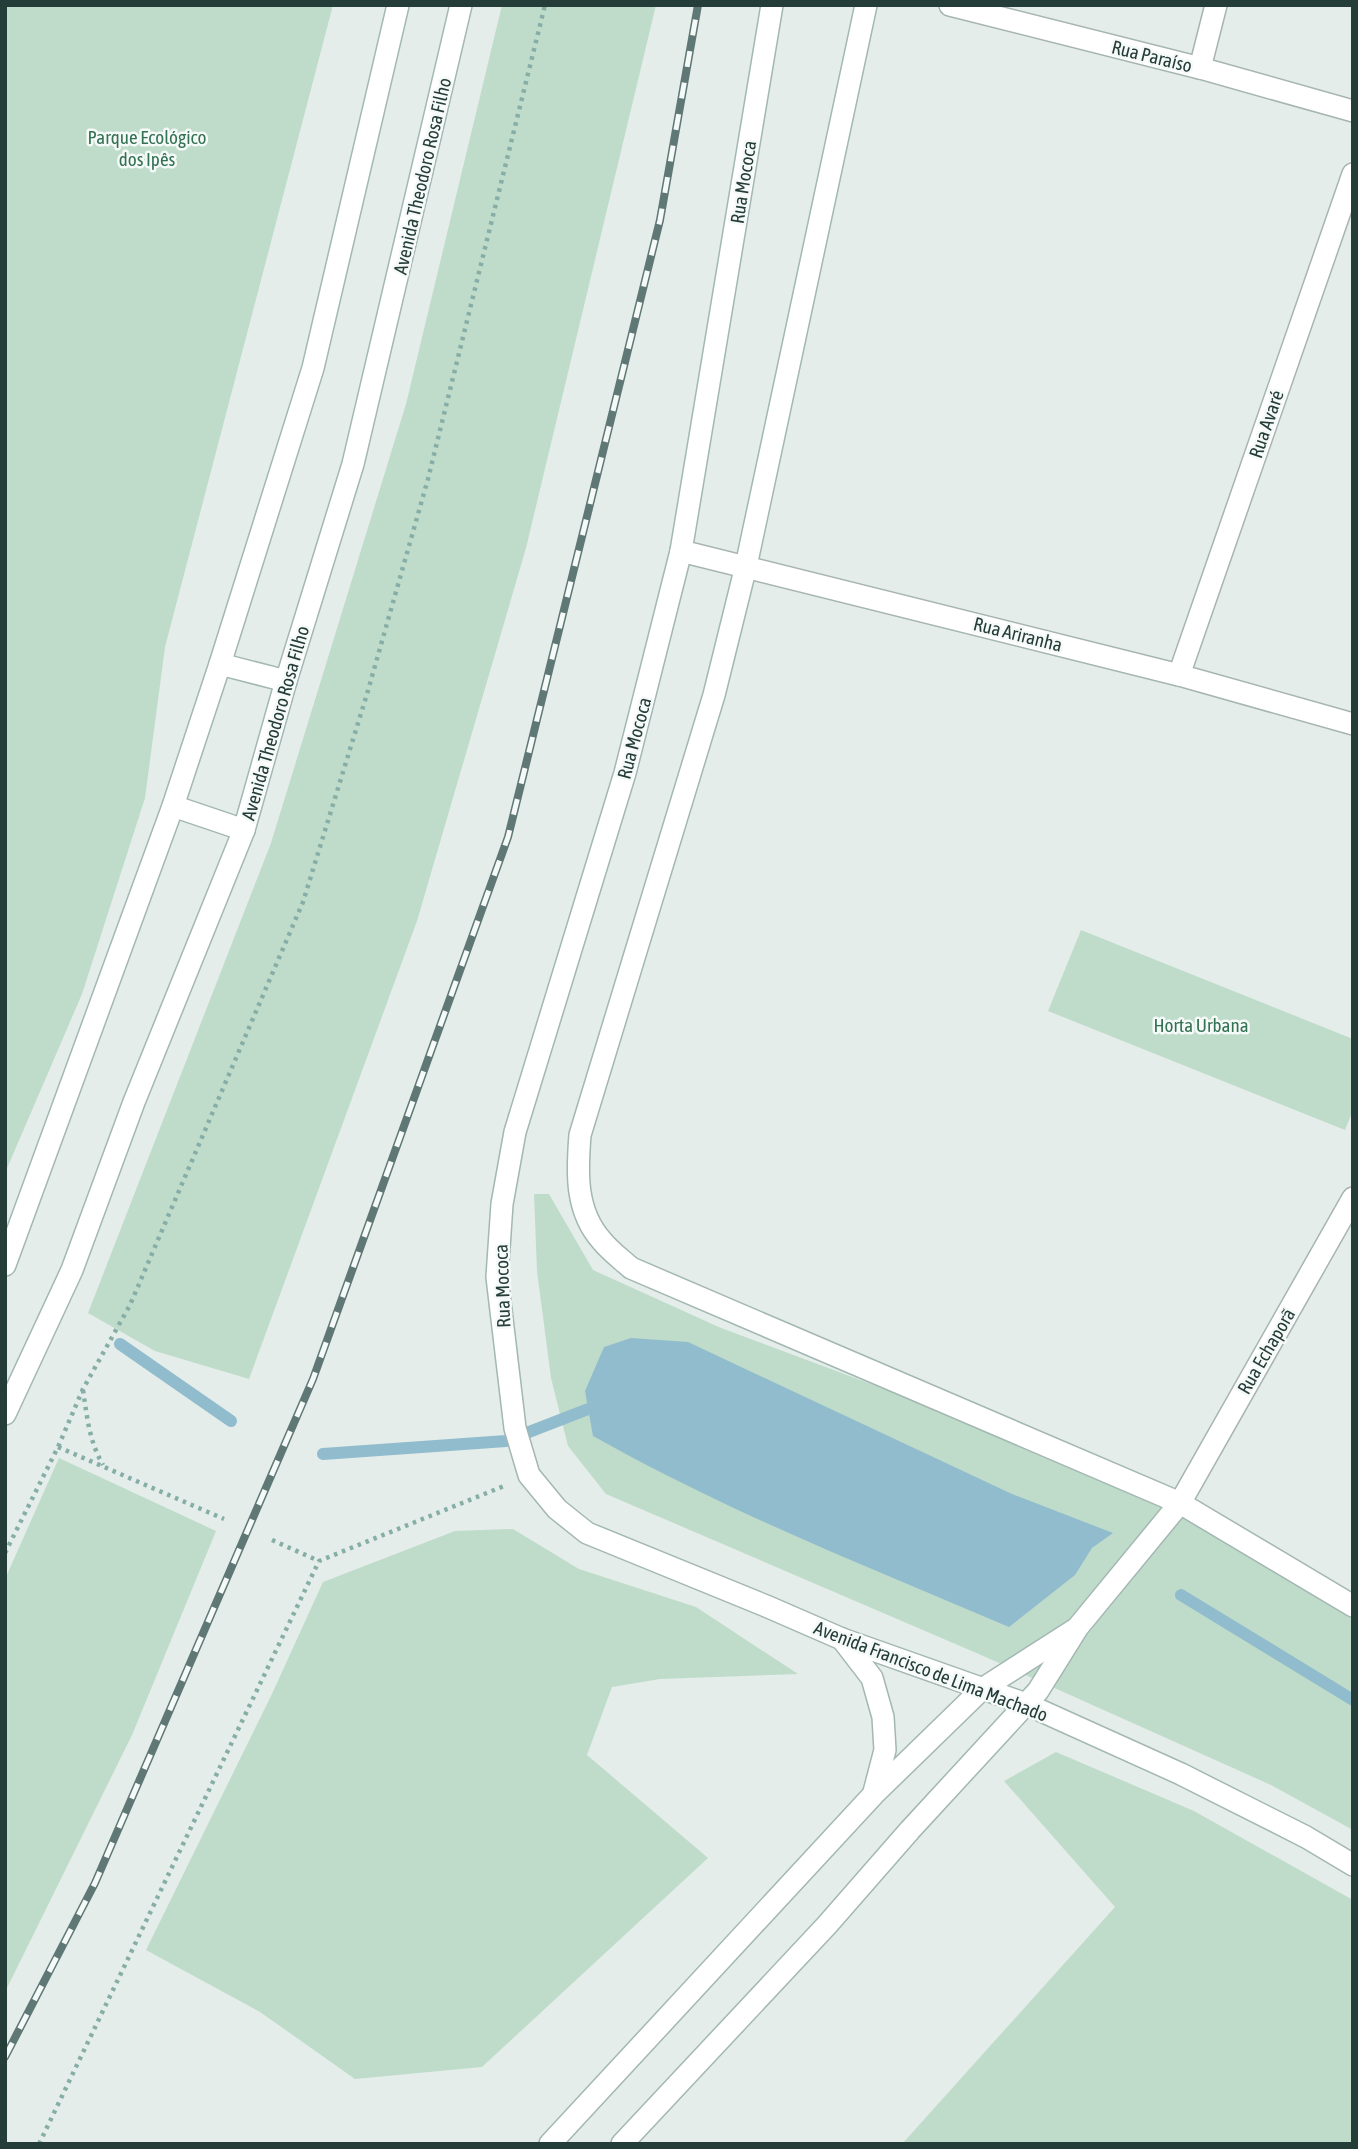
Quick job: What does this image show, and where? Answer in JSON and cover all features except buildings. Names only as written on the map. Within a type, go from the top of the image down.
[{"type":"main road","points":[[5,1265],[173,806],[313,368],[398,5]]},
{"type":"main road","name":"Avenida Theodoro Rosa Filho","points":[[5,1414],[72,1270],[134,1102],[244,830],[286,681],[353,464],[461,5]]},
{"type":"main road","name":"Rua Mococa","points":[[527,1469],[515,1428],[497,1277],[502,1204],[515,1132],[625,773],[681,551],[772,5]]},
{"type":"main road","points":[[866,5],[746,566],[714,695],[580,1135],[576,1173],[582,1209],[600,1240],[631,1268],[1180,1503],[1353,1606]]},
{"type":"main road","name":"Rua Paraíso","points":[[950,5],[1200,68],[1353,111]]},
{"type":"main road","points":[[1200,68],[1216,5]]},
{"type":"main road","name":"Rua Avaré","points":[[1179,675],[1353,174]]},
{"type":"main road","name":"Rua Ariranha","points":[[681,551],[1179,675],[1353,724]]},
{"type":"main road","points":[[220,664],[286,681]]},
{"type":"main road","points":[[173,806],[244,830]]},
{"type":"main road","name":"Rua Echaporã","points":[[1078,1627],[1180,1503],[1353,1198]]},
{"type":"main road","name":"Avenida Francisco de Lima Machado","points":[[527,1469],[557,1509],[587,1533],[842,1639],[1026,1704],[1192,1780],[1306,1837],[1353,1865]]},
{"type":"main road","points":[[550,2144],[874,1794],[982,1689],[1078,1627]]},
{"type":"main road","points":[[621,2144],[827,1924],[910,1829],[1038,1691],[1078,1627]]},
{"type":"main road","points":[[842,1639],[872,1678],[883,1717],[885,1750],[874,1794]]},
{"type":"path","points":[[5,1553],[58,1447],[83,1389],[131,1305],[303,902],[367,694],[428,479],[545,5]]},
{"type":"path","points":[[83,1389],[94,1450],[103,1466]]},
{"type":"path","points":[[58,1447],[224,1519]]},
{"type":"path","points":[[39,2144],[318,1560],[527,1469]]},
{"type":"path","points":[[272,1541],[318,1560]]},
{"type":"green space","name":"Parque Ecológico dos Ipês","points":[[5,5],[333,5],[165,647],[145,798],[82,994],[5,1173]]},
{"type":"green space","points":[[502,5],[656,5],[526,548],[417,921],[249,1379],[155,1351],[88,1313],[271,843],[406,404]]},
{"type":"green space","name":"Horta Urbana","points":[[1081,930],[1353,1039],[1353,1110],[1345,1130],[1048,1011]]},
{"type":"green space","points":[[534,1194],[549,1194],[593,1270],[721,1328],[954,1415],[1225,1536],[1353,1616],[1353,1830],[1271,1785],[981,1655],[606,1494],[568,1446],[551,1378],[537,1271]]},
{"type":"green space","points":[[59,1458],[216,1531],[132,1735],[5,1992],[5,1579]]},
{"type":"green space","points":[[513,1529],[579,1569],[696,1607],[798,1674],[660,1679],[612,1687],[587,1755],[708,1858],[482,2067],[355,2079],[260,2012],[146,1950],[271,1696],[323,1582],[455,1531]]},
{"type":"green space","points":[[1056,1752],[1194,1811],[1353,1900],[1353,2144],[902,2144],[1115,1907],[1004,1781]]},
{"type":"water","points":[[631,1338],[688,1342],[1012,1494],[1113,1533],[1092,1548],[1075,1575],[1009,1627],[746,1514],[593,1436],[585,1391],[604,1347]]},
{"type":"waterway","points":[[120,1344],[231,1421]]},
{"type":"waterway","points":[[323,1454],[506,1441],[596,1406],[602,1407]]},
{"type":"waterway","points":[[1181,1595],[1353,1700]]},
{"type":"railway","points":[[5,2057],[95,1883],[313,1379],[508,837],[660,220],[698,5]]}]
